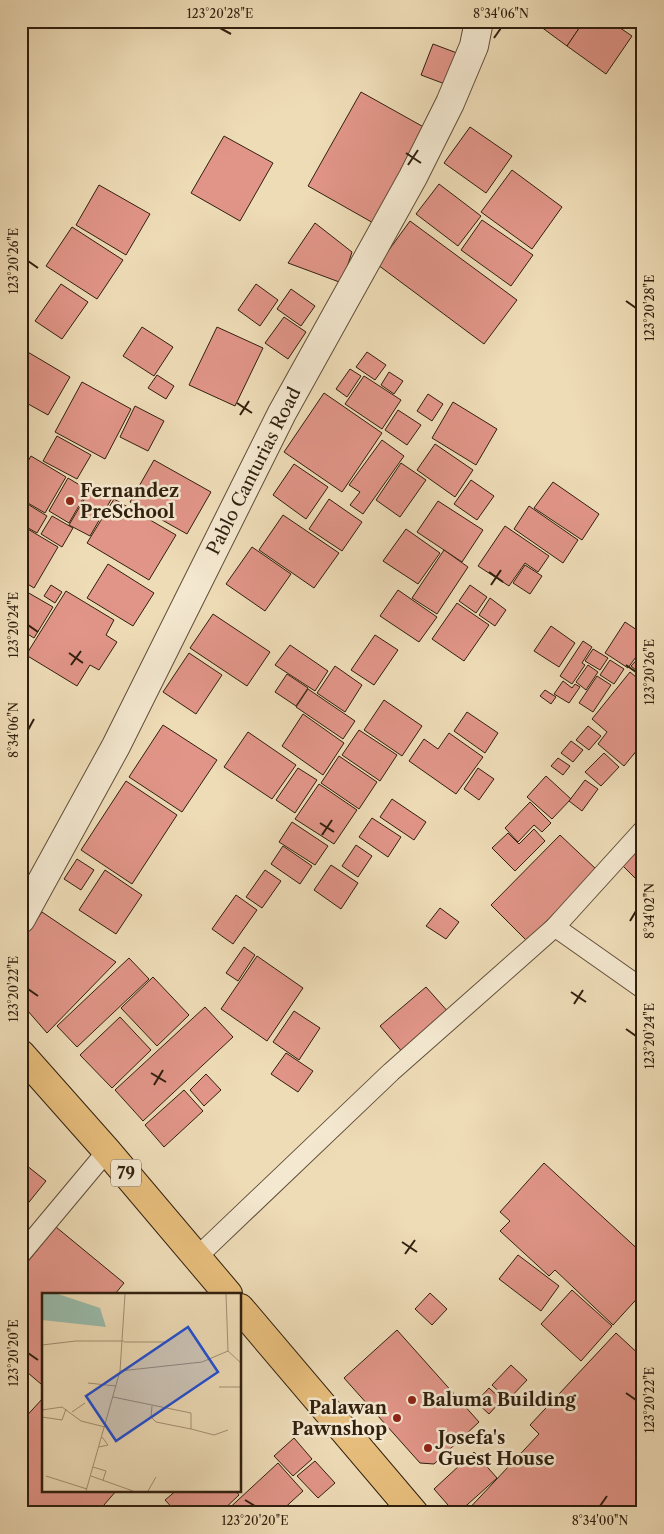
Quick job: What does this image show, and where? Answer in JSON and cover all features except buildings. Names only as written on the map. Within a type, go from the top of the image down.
[{"type":"main road","name":"79","points":[[21,1054],[107,1151],[227,1293]]},
{"type":"main road","points":[[241,1309],[414,1513]]},
{"type":"street","name":"Pablo Canturias Road","points":[[21,919],[116,746],[282,413],[413,177],[450,103],[474,46],[479,21]]},
{"type":"lane","points":[[197,1257],[391,1072],[555,927],[643,830]]},
{"type":"lane","points":[[555,927],[643,989]]},
{"type":"lane","points":[[21,1254],[107,1151]]},
{"type":"place","name":"Fernandez PreSchool","points":[[70,501]]},
{"type":"place","name":"Baluma Building","points":[[412,1400]]},
{"type":"place","name":"Palawan Pawnshop","points":[[397,1418]]},
{"type":"place","name":"Josefa's Guest House","points":[[428,1448]]}]
